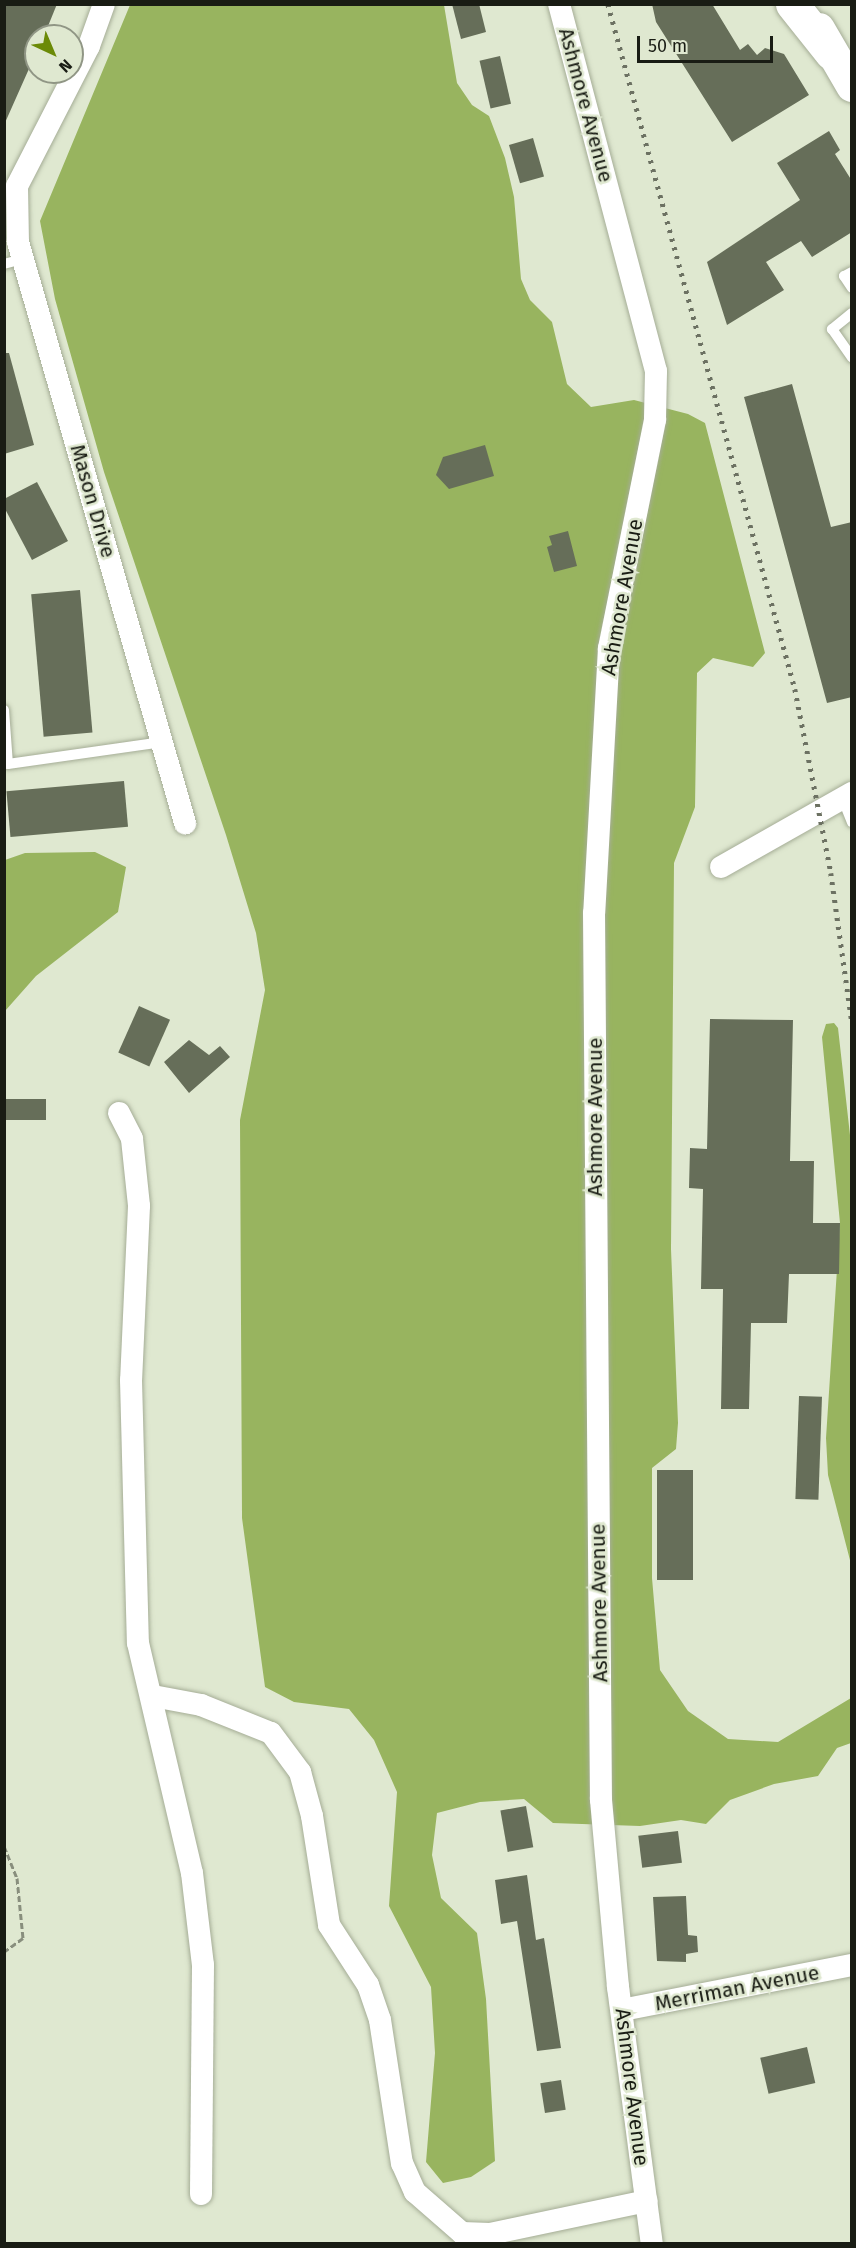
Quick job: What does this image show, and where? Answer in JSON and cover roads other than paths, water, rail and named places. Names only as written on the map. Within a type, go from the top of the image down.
[{"type":"highway","points":[[792,4],[831,53]]},
{"type":"main road","points":[[807,4],[831,53],[852,86]]},
{"type":"street","name":"Mason Drive","points":[[104,4],[89,46],[17,186],[18,242],[14,262],[185,823]]},
{"type":"street","name":"Ashmore Avenue","points":[[559,4],[656,370],[656,420],[609,648],[594,913],[601,1800],[622,2010],[652,2244]]},
{"type":"street","points":[[721,867],[774,834],[847,796]]},
{"type":"street","points":[[119,1113],[132,1139],[139,1206],[131,1380],[138,1643],[153,1696],[192,1873],[203,1965],[201,2194]]},
{"type":"street","points":[[153,1696],[201,1705],[271,1733],[300,1772],[312,1816],[329,1925],[368,1986],[380,2020],[402,2163],[415,2192],[462,2232],[489,2234],[647,2201]]},
{"type":"street","name":"Merriman Avenue","points":[[622,2010],[852,1965]]},
{"type":"lane","points":[[852,272],[844,276],[852,288]]},
{"type":"lane","points":[[852,313],[832,329],[852,358]]},
{"type":"lane","points":[[4,710],[9,764],[162,742]]},
{"type":"lane","points":[[847,796],[852,822]]},
{"type":"railway","points":[[608,4],[795,689],[831,873],[852,1023]]}]
